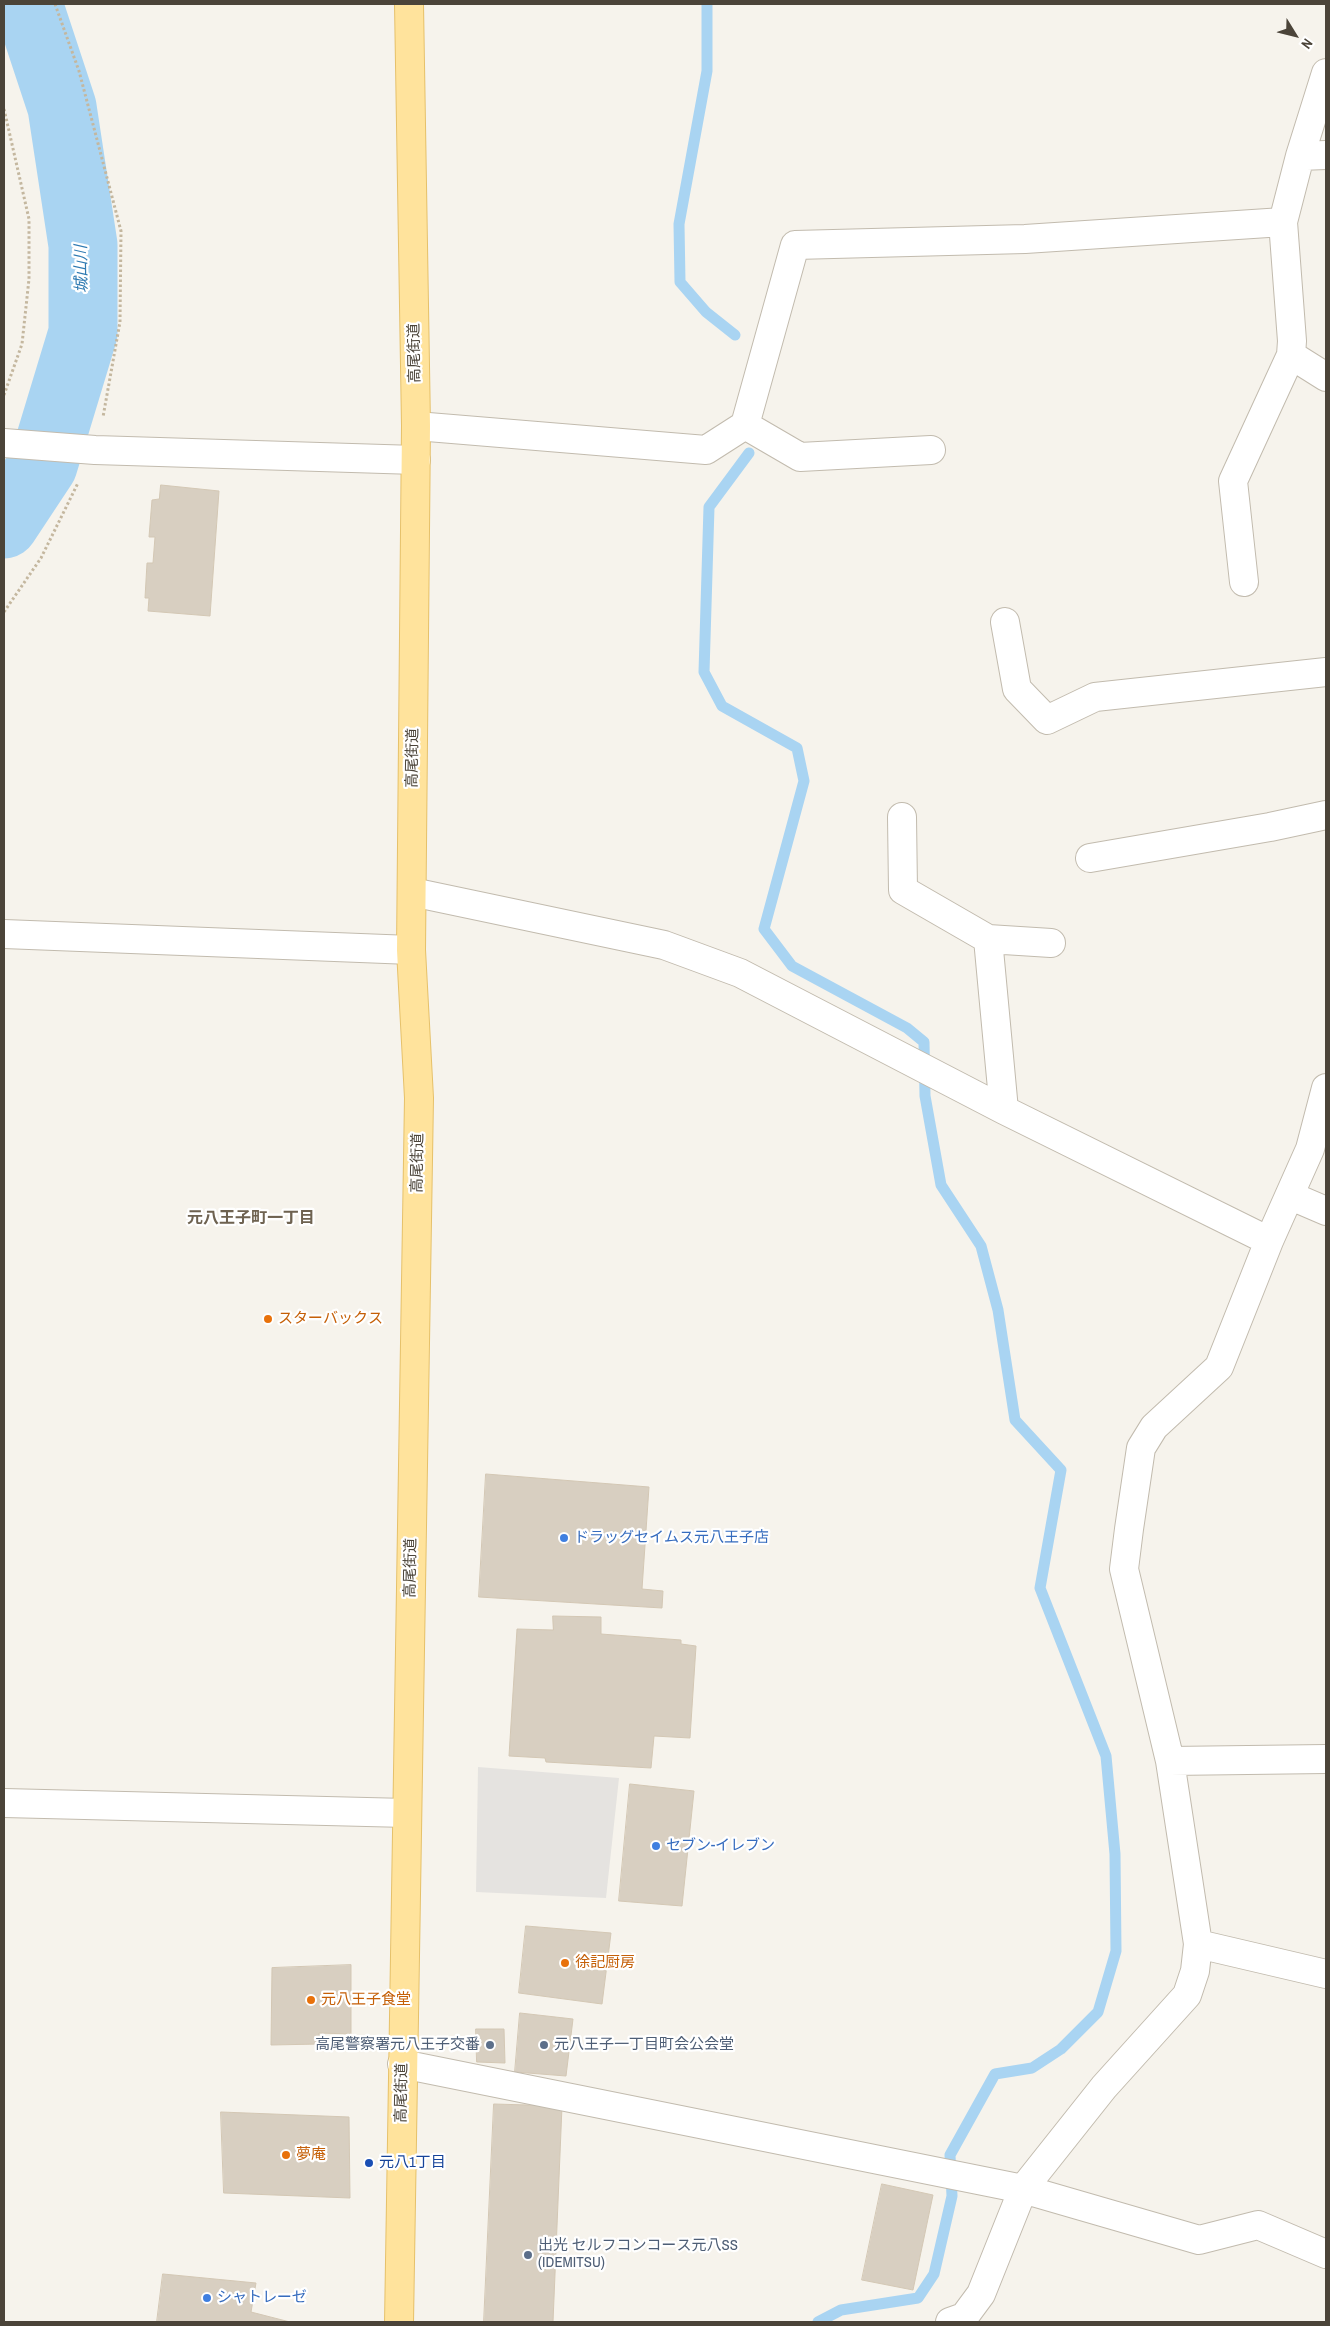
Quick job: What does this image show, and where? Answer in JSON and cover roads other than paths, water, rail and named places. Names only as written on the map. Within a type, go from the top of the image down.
[{"type":"main road","name":"高尾街道","points":[[399,2322],[419,1098],[411,950],[416,426],[408,4]]},
{"type":"street","points":[[1244,582],[1233,482],[1291,355],[1283,222],[1300,156],[1326,73]]},
{"type":"street","points":[[1300,156],[1326,155]]},
{"type":"street","points":[[416,426],[706,450],[745,425],[795,245],[1025,240],[1283,222]]},
{"type":"street","points":[[1291,355],[1326,377]]},
{"type":"street","points":[[745,425],[800,457],[931,450]]},
{"type":"street","points":[[5,443],[90,450],[416,460]]},
{"type":"street","points":[[1005,622],[1017,689],[1047,720],[1095,697],[1326,672]]},
{"type":"street","points":[[1090,858],[1270,827],[1326,815]]},
{"type":"street","points":[[902,817],[903,890],[988,939],[1051,943]]},
{"type":"street","points":[[412,892],[664,945],[740,973],[1004,1110],[1269,1241]]},
{"type":"street","points":[[4,934],[411,950]]},
{"type":"street","points":[[988,939],[1004,1110]]},
{"type":"street","points":[[950,2322],[964,2317],[981,2294],[1022,2189],[1104,2087],[1188,1995],[1195,1971],[1198,1944],[1170,1761],[1124,1569],[1141,1448],[1154,1427],[1219,1367],[1269,1241],[1291,1196],[1310,1149],[1326,1088]]},
{"type":"street","points":[[1291,1196],[1326,1211]]},
{"type":"street","points":[[1170,1761],[1326,1759]]},
{"type":"street","points":[[4,1803],[407,1813]]},
{"type":"street","points":[[1198,1944],[1326,1974]]},
{"type":"street","points":[[402,2064],[1022,2189],[1199,2240],[1258,2225],[1326,2254]]},
{"type":"waterway","name":"城山川","points":[[4,524],[43,465],[83,333],[83,245],[62,107],[28,4]]},
{"type":"waterway","points":[[707,4],[707,71],[679,224],[680,282],[706,312],[735,335]]},
{"type":"waterway","points":[[749,453],[709,507],[704,672],[722,706],[797,748],[804,781],[764,929],[792,966],[907,1028],[924,1042],[925,1096],[941,1185],[981,1246],[998,1310],[1015,1420],[1061,1470],[1040,1588],[1106,1756],[1115,1854],[1116,1951],[1098,2012],[1061,2049],[1032,2068],[995,2074],[950,2155],[952,2196],[934,2274],[918,2298],[841,2310],[818,2322]]},
{"type":"place","name":"スターバックス","points":[[268,1319]]},
{"type":"place","name":"ドラッグセイムス元八王子店","points":[[564,1538]]},
{"type":"place","name":"セブン-イレブン","points":[[656,1846]]},
{"type":"place","name":"徐記厨房","points":[[565,1963]]},
{"type":"place","name":"元八王子食堂","points":[[311,2000]]},
{"type":"place","name":"高尾警察署元八王子交番","points":[[490,2045]]},
{"type":"place","name":"元八王子一丁目町会公会堂","points":[[544,2045]]},
{"type":"place","name":"夢庵","points":[[286,2155]]},
{"type":"place","name":"元八1丁目","points":[[369,2163]]},
{"type":"place","name":"出光 セルフコンコース元八SS (IDEMITSU)","points":[[528,2255]]},
{"type":"place","name":"シャトレーゼ","points":[[207,2298]]},
{"type":"district","name":"元八王子町一丁目","points":[[251,1219]]}]
